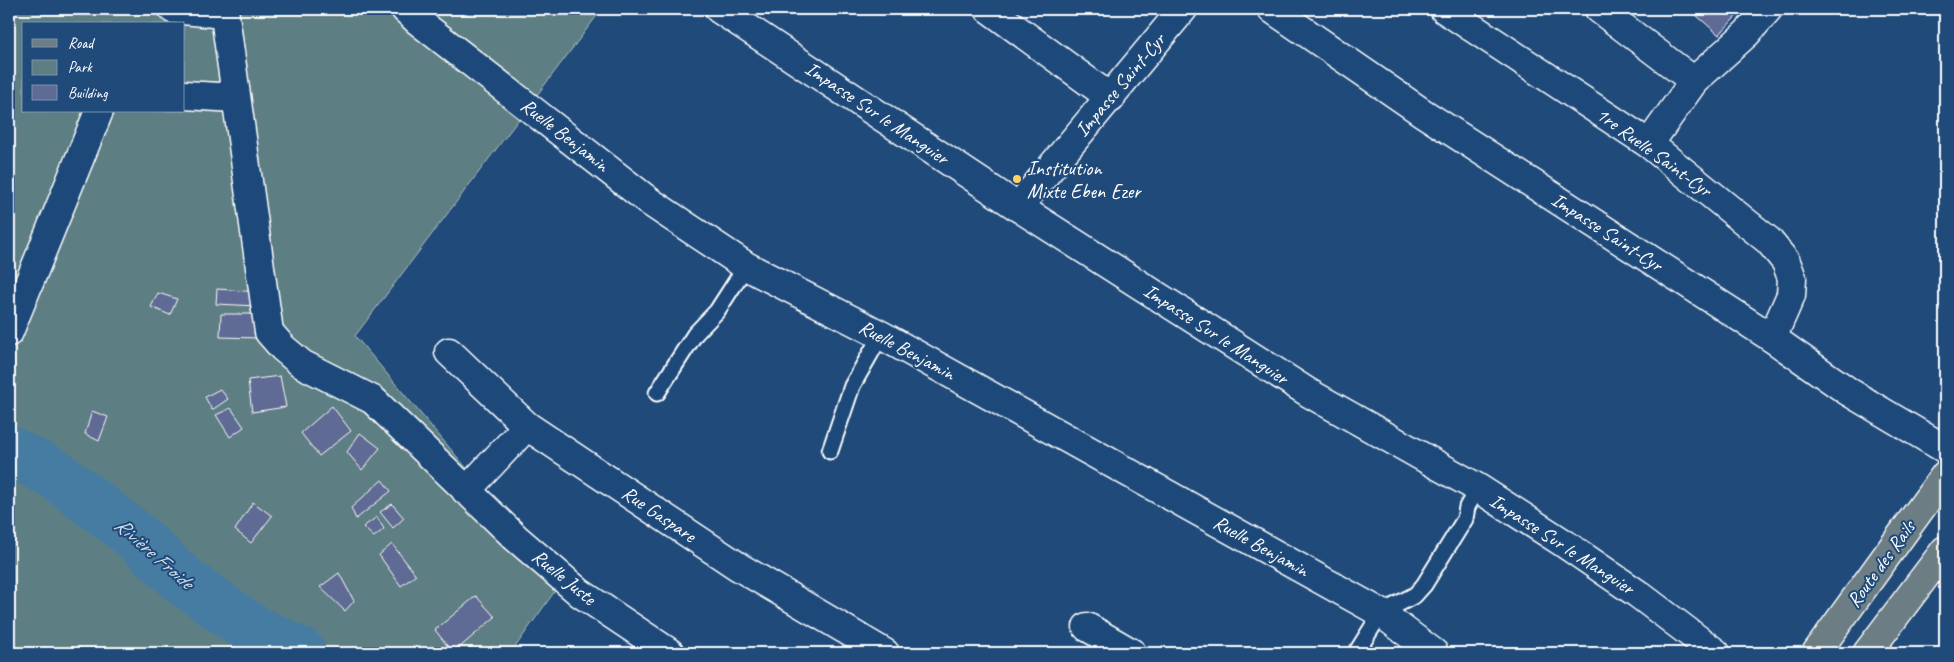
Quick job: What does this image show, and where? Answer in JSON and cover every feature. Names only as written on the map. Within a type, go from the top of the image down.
[{"type":"main road","name":"Route des Rails","points":[[1816,653],[1945,474]]},
{"type":"main road","points":[[1867,653],[1945,550]]},
{"type":"street","points":[[173,9],[224,12]]},
{"type":"street","name":"Ruelle Benjamin","points":[[405,9],[650,202],[746,266],[881,335],[1381,613],[1434,653]]},
{"type":"street","name":"Impasse Sur le Manguier","points":[[719,9],[1018,207],[1309,394],[1478,488],[1638,594],[1716,653]]},
{"type":"street","points":[[989,9],[1111,98]]},
{"type":"street","name":"Impasse Saint-Cyr","points":[[1018,207],[1184,9]]},
{"type":"street","name":"Impasse Saint-Cyr","points":[[1272,9],[1423,113],[1772,338],[1849,392],[1945,449]]},
{"type":"street","name":"1re Ruelle Saint-Cyr","points":[[1444,9],[1649,144],[1769,240],[1786,262],[1792,278],[1791,295],[1772,338]]},
{"type":"street","points":[[1599,9],[1694,81]]},
{"type":"street","points":[[1649,144],[1694,81],[1747,33],[1768,9]]},
{"type":"street","name":"Ruelle Juste","points":[[224,12],[269,332],[283,348],[302,364],[373,400],[516,538],[580,593],[670,653]]},
{"type":"street","points":[[185,95],[236,98]]},
{"type":"street","points":[[9,332],[99,112]]},
{"type":"street","name":"Rue Gaspare","points":[[449,352],[528,426],[739,567],[885,653]]},
{"type":"street","points":[[466,491],[528,426]]},
{"type":"street","points":[[1087,627],[1132,653]]},
{"type":"lane","points":[[657,393],[695,334],[717,311],[746,266]]},
{"type":"lane","points":[[830,451],[852,386],[881,335]]},
{"type":"lane","points":[[1356,653],[1381,613],[1415,595],[1424,585],[1465,519],[1467,507],[1478,488]]},
{"type":"green space","points":[[9,9],[602,9],[355,336],[562,581],[513,650],[516,653],[9,653]]},
{"type":"building","points":[[1689,9],[1743,9],[1719,35]]},
{"type":"building","points":[[217,289],[259,292],[258,306],[216,304]]},
{"type":"building","points":[[158,293],[177,299],[170,315],[151,307]]},
{"type":"building","points":[[221,314],[260,314],[260,338],[220,337]]},
{"type":"building","points":[[280,376],[286,407],[252,412],[248,380]]},
{"type":"building","points":[[220,389],[228,399],[212,410],[205,397]]},
{"type":"building","points":[[332,406],[351,431],[319,456],[301,433]]},
{"type":"building","points":[[231,408],[244,427],[230,437],[216,415]]},
{"type":"building","points":[[92,411],[108,417],[99,441],[85,434]]},
{"type":"building","points":[[360,433],[380,448],[362,470],[347,452]]},
{"type":"building","points":[[382,480],[391,491],[356,519],[351,508]]},
{"type":"building","points":[[253,502],[272,516],[251,543],[235,530]]},
{"type":"building","points":[[392,504],[404,518],[393,528],[380,512]]},
{"type":"building","points":[[377,517],[384,529],[374,537],[363,527]]},
{"type":"building","points":[[392,544],[416,575],[401,586],[379,555]]},
{"type":"building","points":[[339,573],[354,601],[345,611],[320,587]]},
{"type":"building","points":[[476,596],[495,617],[453,653],[435,630]]},
{"type":"waterway","name":"Rivière Froide","points":[[9,451],[55,474],[132,533],[184,581],[250,628],[301,653]]},
{"type":"place","name":"Institution Mixte Eben Ezer","points":[[1017,179]]}]
